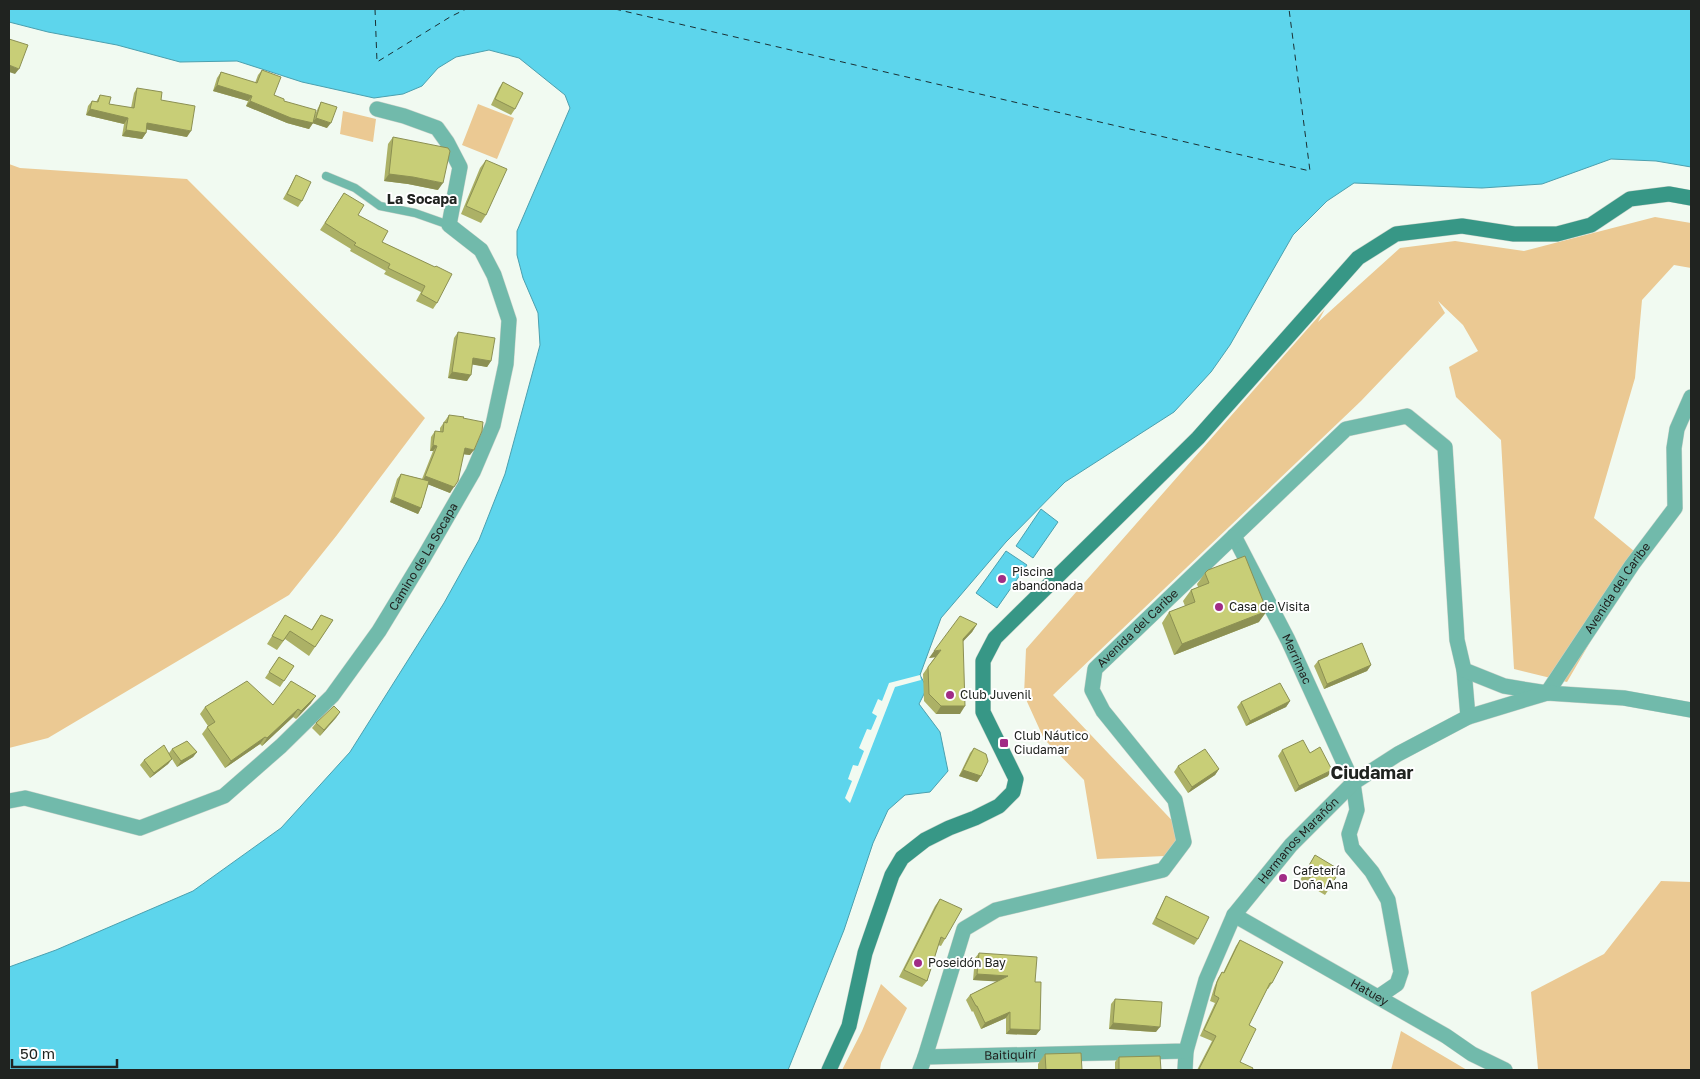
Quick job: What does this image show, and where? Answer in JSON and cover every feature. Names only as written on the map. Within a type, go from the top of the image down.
[{"type":"main road","points":[[829,1070],[849,1026],[864,953],[892,875],[902,858],[925,840],[999,806],[1012,792],[1016,779],[983,712],[982,661],[995,638],[1198,438],[1358,258],[1396,234],[1462,226],[1514,234],[1557,234],[1590,225],[1630,200],[1669,194],[1691,198]]},
{"type":"street","points":[[377,109],[404,116],[436,128],[447,142],[460,167],[449,225]]},
{"type":"street","name":"Camino de La Socapa","points":[[9,801],[25,798],[140,828],[224,796],[281,746],[332,696],[379,631],[419,566],[473,472],[493,425],[506,364],[509,320],[494,275],[481,250],[449,225]]},
{"type":"street","name":"Avenida del Caribe","points":[[1547,693],[1632,565],[1674,508],[1674,448],[1677,429],[1691,397]]},
{"type":"street","name":"Avenida del Caribe","points":[[922,1064],[964,929],[996,910],[1163,870],[1184,842],[1175,800],[1099,704],[1092,690],[1095,669],[1346,429],[1407,416],[1445,447],[1457,640],[1464,670],[1468,717]]},
{"type":"street","name":"Merrimac","points":[[1234,536],[1288,640],[1353,783],[1357,810],[1349,834],[1352,848],[1372,872],[1388,900],[1401,972],[1397,984],[1378,997]]},
{"type":"street","points":[[1464,670],[1504,686],[1547,693]]},
{"type":"street","name":"Hermanos Marañón","points":[[1185,1070],[1186,1051],[1206,980],[1234,915],[1291,845],[1353,783],[1398,754],[1468,717],[1547,693],[1624,698],[1691,710]]},
{"type":"street","name":"Hatuey","points":[[1234,915],[1446,1036],[1472,1054],[1505,1070]]},
{"type":"street","name":"Baitiquirí","points":[[922,1064],[1186,1051]]},
{"type":"lane","points":[[326,176],[355,188],[380,206],[415,213],[449,225]]},
{"type":"shaded area","points":[[478,104],[514,118],[497,159],[462,145]]},
{"type":"shaded area","points":[[343,111],[376,119],[373,142],[340,134]]},
{"type":"shaded area","points":[[9,164],[20,168],[187,179],[425,418],[337,535],[289,595],[48,738],[9,748]]},
{"type":"shaded area","points":[[1655,217],[1691,223],[1691,268],[1674,265],[1642,300],[1635,378],[1594,518],[1640,556],[1567,682],[1514,669],[1501,440],[1456,397],[1449,367],[1478,351],[1463,325],[1438,301],[1445,313],[1361,401],[1053,695],[1183,832],[1165,856],[1097,859],[1084,780],[1044,739],[1024,695],[1026,649],[1325,309],[1318,322],[1400,248],[1455,241],[1524,251]]},
{"type":"shaded area","points":[[1661,881],[1691,882],[1691,1070],[1538,1069],[1531,992],[1604,954]]},
{"type":"shaded area","points":[[881,984],[907,1008],[881,1063],[880,1070],[842,1070],[862,1031]]},
{"type":"shaded area","points":[[1401,1031],[1467,1070],[1391,1070]]},
{"type":"water","points":[[9,9],[1691,9],[1691,167],[1656,161],[1611,159],[1542,184],[1482,188],[1354,183],[1327,201],[1293,235],[1230,345],[1211,372],[1174,412],[1065,482],[1006,542],[941,618],[920,675],[927,688],[919,704],[940,732],[948,771],[930,792],[905,795],[888,810],[873,843],[844,930],[788,1070],[9,1070],[9,967],[56,950],[193,891],[281,828],[350,752],[444,603],[479,540],[505,474],[540,345],[538,313],[523,278],[517,255],[517,231],[570,108],[565,95],[519,58],[489,50],[456,57],[438,68],[422,86],[403,94],[374,98],[302,82],[237,61],[180,62],[117,45],[48,32],[9,22]]},
{"type":"water","name":"Piscina abandonada","points":[[1041,509],[1058,522],[1033,558],[1016,546]]},
{"type":"water","name":"Piscina abandonada","points":[[1006,551],[1027,565],[997,608],[976,593]]},
{"type":"pier","points":[[920,675],[921,680],[895,687],[850,803],[845,798],[852,781],[848,779],[853,765],[858,766],[864,751],[859,748],[867,729],[871,730],[877,716],[872,713],[878,699],[882,701],[889,683]]},
{"type":"building","points":[[9,39],[28,45],[19,69],[9,65]]},
{"type":"building","points":[[262,70],[281,77],[274,95],[284,99],[284,101],[316,110],[313,123],[291,118],[250,101],[252,96],[217,85],[221,72],[257,83]]},
{"type":"building","points":[[503,82],[523,93],[515,109],[495,99]]},
{"type":"building","points":[[137,88],[162,92],[161,100],[195,106],[191,131],[147,123],[146,133],[126,130],[128,118],[90,109],[92,101],[98,102],[100,95],[111,97],[109,104],[134,108]]},
{"type":"building","points":[[321,102],[337,107],[331,123],[316,118]]},
{"type":"building","points":[[393,137],[448,148],[450,151],[443,183],[389,174]]},
{"type":"building","points":[[486,160],[507,169],[486,215],[466,206]]},
{"type":"building","points":[[296,175],[311,182],[302,201],[287,194]]},
{"type":"building","points":[[344,193],[364,205],[358,215],[388,231],[382,242],[452,274],[437,303],[421,294],[425,286],[388,268],[390,264],[354,245],[356,243],[325,223]]},
{"type":"building","points":[[458,332],[495,338],[491,361],[473,358],[471,375],[452,372]]},
{"type":"building","points":[[449,415],[483,422],[482,431],[474,450],[465,448],[458,481],[454,487],[425,476],[437,446],[433,445],[435,431],[443,432],[444,422],[447,423]]},
{"type":"building","points":[[401,474],[429,481],[421,508],[394,497]]},
{"type":"building","name":"Casa de Visita","points":[[1245,556],[1267,611],[1182,644],[1169,612],[1195,602],[1191,590],[1209,583],[1205,573],[1208,570]]},
{"type":"building","points":[[285,615],[312,630],[321,615],[333,620],[315,647],[290,631],[283,641],[272,636]]},
{"type":"building","points":[[960,616],[977,624],[963,639],[965,706],[941,706],[929,694],[928,667],[941,650],[934,651]]},
{"type":"building","points":[[1362,643],[1371,665],[1327,684],[1318,661]]},
{"type":"building","points":[[279,657],[294,666],[284,681],[269,672]]},
{"type":"building","points":[[247,681],[273,705],[291,681],[316,696],[301,711],[298,709],[267,738],[265,737],[231,761],[207,727],[215,722],[205,707]]},
{"type":"building","points":[[1280,683],[1290,701],[1250,721],[1241,702]]},
{"type":"building","points":[[334,706],[340,712],[324,730],[316,723]]},
{"type":"building","points":[[1303,740],[1310,753],[1320,747],[1332,770],[1299,786],[1282,750]]},
{"type":"building","points":[[187,741],[197,752],[181,761],[172,749]]},
{"type":"building","points":[[164,745],[172,759],[154,773],[144,760]]},
{"type":"building","points":[[974,748],[986,754],[988,761],[981,776],[963,770]]},
{"type":"building","points":[[1205,749],[1219,769],[1192,787],[1178,766]]},
{"type":"building","points":[[1315,855],[1340,870],[1329,889],[1304,874]]},
{"type":"building","points":[[1166,896],[1209,917],[1198,939],[1156,918]]},
{"type":"building","points":[[940,899],[962,909],[945,939],[941,937],[927,981],[904,970]]},
{"type":"building","points":[[1240,940],[1283,962],[1249,1025],[1256,1029],[1240,1062],[1253,1068],[1252,1070],[1199,1069],[1216,1036],[1204,1030],[1219,998],[1214,995],[1217,982],[1222,972],[1224,973]]},
{"type":"building","points":[[979,953],[1037,957],[1035,982],[1041,982],[1040,1030],[1010,1029],[1010,1012],[985,1023],[970,995],[1008,976],[977,974]]},
{"type":"building","points":[[1115,999],[1162,1002],[1160,1027],[1113,1023]]},
{"type":"building","points":[[1081,1053],[1082,1070],[1046,1070],[1045,1054]]},
{"type":"building","points":[[1160,1056],[1161,1070],[1119,1070],[1119,1057]]},
{"type":"ferry route","points":[[375,9],[377,62],[466,9]]},
{"type":"ferry route","points":[[615,9],[1310,171],[1289,9]]},
{"type":"place","name":"Piscina abandonada","points":[[1002,579]]},
{"type":"place","name":"Casa de Visita","points":[[1219,607]]},
{"type":"place","name":"Club Juvenil","points":[[950,695]]},
{"type":"place","name":"Club Náutico Ciudamar","points":[[1004,743]]},
{"type":"place","name":"Cafetería Doña Ana","points":[[1283,878]]},
{"type":"place","name":"Poseidón Bay","points":[[918,963]]},
{"type":"district","name":"La Socapa","points":[[422,199]]},
{"type":"district","name":"Ciudamar","points":[[1372,773]]}]
